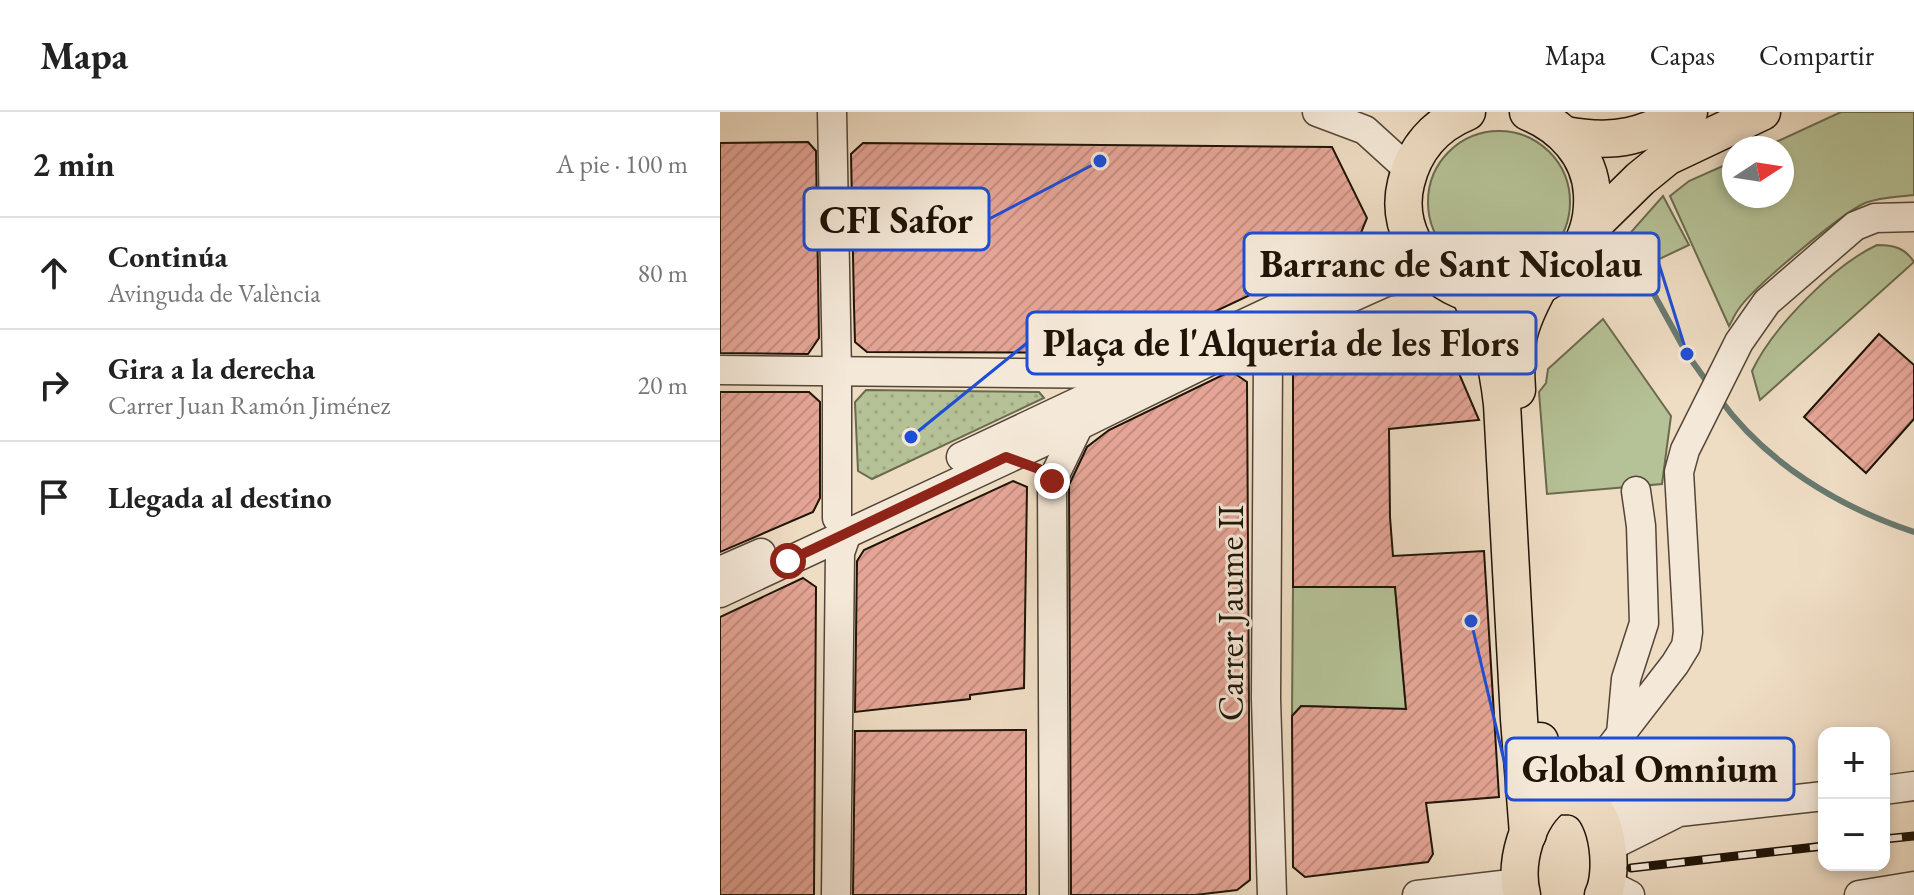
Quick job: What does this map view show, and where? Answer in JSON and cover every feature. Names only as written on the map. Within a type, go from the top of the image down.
[{"type":"main road","points":[[1544,119],[1589,139],[1629,138],[1689,112]]},
{"type":"main road","points":[[1589,229],[1667,157],[1762,112]]},
{"type":"main road","points":[[1453,114],[1419,149],[1409,170],[1404,201],[1408,232],[1421,256],[1454,284],[1488,331],[1497,361],[1528,834]]},
{"type":"main road","points":[[1454,284],[1492,297],[1516,295],[1539,287],[1570,263],[1581,247],[1589,229],[1592,209],[1589,179],[1578,151],[1544,119]]},
{"type":"main road","points":[[1539,287],[1520,326],[1517,380],[1541,748],[1546,782],[1583,813],[1614,891]]},
{"type":"main road","points":[[1521,889],[1522,858],[1528,834],[1542,808],[1583,813]]},
{"type":"street","points":[[832,112],[842,525],[836,895]]},
{"type":"street","points":[[1317,112],[1365,130],[1409,170]]},
{"type":"street","points":[[1818,797],[1679,812],[1583,813],[1621,734],[1686,646],[1688,632],[1679,472],[1685,450],[1739,342],[1767,302],[1855,226],[1875,218],[1914,217]]},
{"type":"street","points":[[720,593],[842,525],[1096,393],[1381,259],[1398,246],[1408,232]]},
{"type":"street","points":[[720,571],[842,525],[1078,426],[1386,282],[1408,278],[1454,284]]},
{"type":"street","name":"Carrer Jaume II","points":[[1272,895],[1266,699],[1268,357],[1274,332]]},
{"type":"street","points":[[720,370],[1135,374]]},
{"type":"street","points":[[1054,895],[1052,481],[1096,393]]},
{"type":"street","points":[[1006,457],[1039,469],[1052,481]]},
{"type":"street","points":[[1621,734],[1626,679],[1644,623],[1641,526],[1636,491]]},
{"type":"street","points":[[1890,789],[1914,786]]},
{"type":"street","points":[[1859,895],[1914,886]]},
{"type":"street","points":[[1417,895],[1521,889]]},
{"type":"green space","points":[[1841,112],[1914,112],[1914,195],[1865,203],[1837,221],[1761,285],[1738,310],[1729,326],[1670,196],[1689,181],[1722,166],[1722,208],[1794,208],[1794,136],[1789,136]]},
{"type":"green space","points":[[1499,131],[1526,137],[1549,152],[1564,175],[1570,202],[1564,229],[1549,252],[1526,267],[1499,273],[1472,267],[1449,252],[1434,229],[1428,202],[1434,175],[1449,152],[1472,137]]},
{"type":"green space","points":[[1663,196],[1689,245],[1600,287],[1632,231]]},
{"type":"green space","points":[[1877,245],[1898,248],[1914,262],[1760,400],[1752,371],[1774,336],[1824,282]]},
{"type":"green space","points":[[1603,319],[1671,416],[1662,484],[1547,494],[1539,392],[1546,383],[1548,369]]},
{"type":"green space","points":[[866,390],[1039,392],[1044,398],[872,479],[858,471],[855,402]]},
{"type":"green space","points":[[1293,587],[1395,587],[1406,709],[1306,706],[1292,715]]},
{"type":"building","points":[[808,142],[816,151],[819,338],[808,354],[720,353],[720,143]]},
{"type":"building","points":[[863,143],[1332,147],[1367,218],[1356,245],[1127,353],[867,352],[855,342],[851,154]]},
{"type":"building","points":[[1879,334],[1914,365],[1914,419],[1866,473],[1804,417]]},
{"type":"building","points":[[1449,350],[1479,420],[1389,429],[1390,517],[1393,556],[1484,551],[1499,797],[1426,803],[1433,854],[1428,862],[1305,877],[1293,867],[1292,716],[1301,706],[1406,709],[1395,587],[1293,587],[1293,364],[1306,353]]},
{"type":"building","points":[[1231,371],[1247,382],[1250,880],[1237,890],[1195,895],[1071,895],[1069,485],[1087,447],[1109,430]]},
{"type":"building","points":[[720,392],[809,392],[820,402],[820,498],[813,512],[720,552]]},
{"type":"building","points":[[1013,481],[1027,487],[1024,688],[970,695],[970,699],[855,712],[857,561],[864,550]]},
{"type":"building","points":[[803,578],[816,587],[814,895],[720,895],[720,617]]},
{"type":"building","points":[[1026,730],[1026,895],[853,895],[855,731]]},
{"type":"waterway","points":[[1640,269],[1687,354],[1710,386]]},
{"type":"waterway","points":[[1719,398],[1759,443],[1806,480],[1858,510],[1914,532]]},
{"type":"railway","points":[[1890,838],[1914,836]]},
{"type":"railway","points":[[1631,868],[1818,847]]},
{"type":"place","name":"CFI Safor","points":[[1100,161]]},
{"type":"place","name":"Barranc de Sant Nicolau","points":[[1687,354]]},
{"type":"place","name":"Plaça de l'Alqueria de les Flors","points":[[911,437]]},
{"type":"place","name":"Global Omnium","points":[[1471,621]]},
{"type":"route","points":[[788,561],[1006,457],[1039,469],[1052,481]]}]
